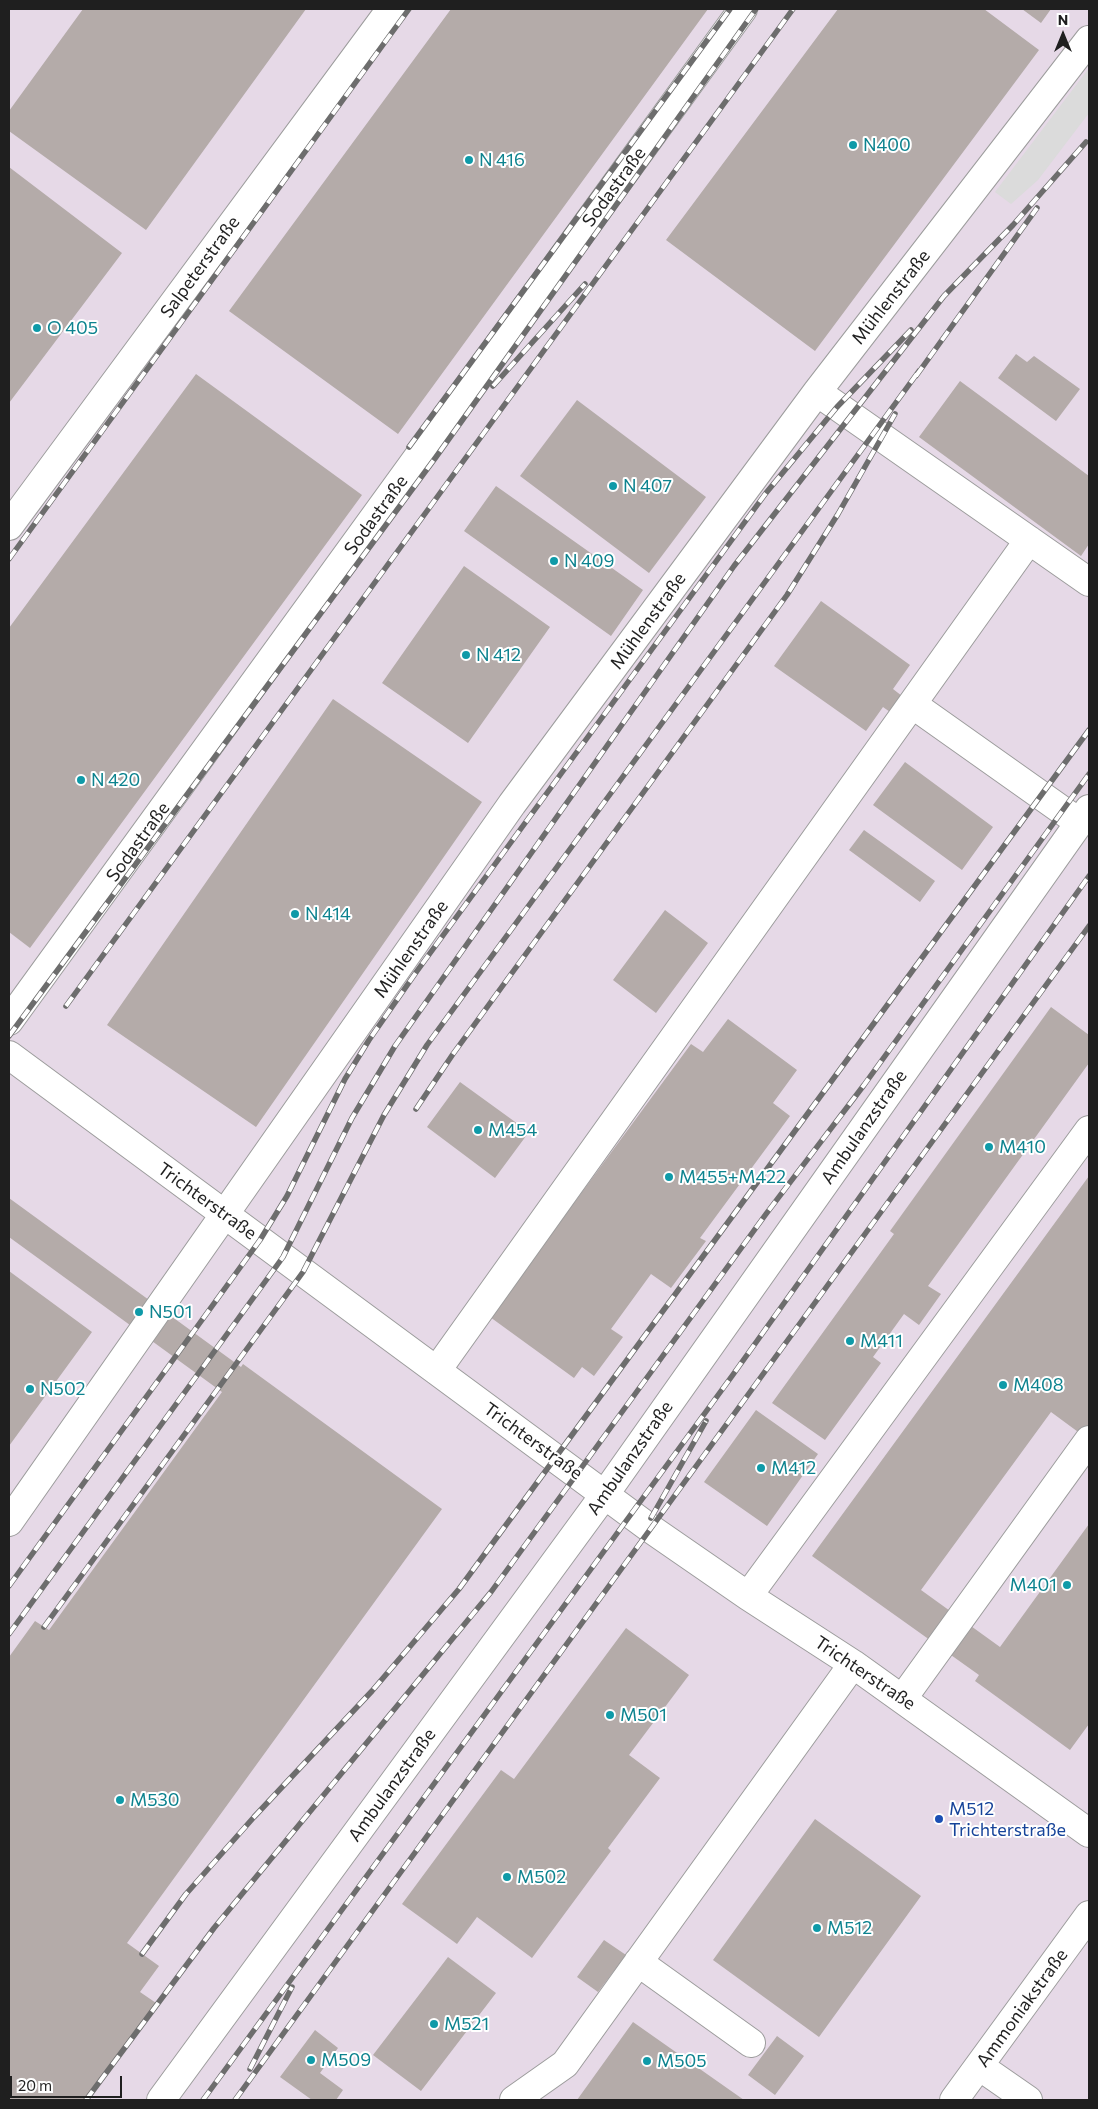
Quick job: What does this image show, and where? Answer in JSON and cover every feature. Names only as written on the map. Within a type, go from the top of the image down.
[{"type":"street","name":"Salpeterstraße","points":[[9,526],[391,9]]},
{"type":"street","name":"Sodastraße","points":[[9,1021],[743,9]]},
{"type":"street","name":"Mühlenstraße","points":[[9,1522],[512,804],[817,392],[1089,40]]},
{"type":"street","points":[[817,392],[1089,582]]},
{"type":"street","points":[[437,1370],[1029,540]]},
{"type":"street","points":[[912,704],[1084,816]]},
{"type":"street","name":"Ambulanzstraße","points":[[161,2100],[605,1494],[1084,816]]},
{"type":"street","name":"Trichterstraße","points":[[9,1055],[651,1529],[902,1698],[1089,1833]]},
{"type":"street","points":[[748,1596],[1089,1130]]},
{"type":"street","points":[[902,1698],[1089,1440]]},
{"type":"street","points":[[514,2100],[565,2064],[853,1664]]},
{"type":"street","name":"Ammoniakstraße","points":[[954,2100],[1089,1915]]},
{"type":"street","points":[[638,1962],[751,2043]]},
{"type":"street","points":[[979,2066],[1028,2100]]},
{"type":"shaded area","points":[[9,9],[1089,9],[1089,2100],[9,2100]]},
{"type":"shaded area","points":[[1089,68],[1089,113],[1038,180],[1011,204],[995,192]]},
{"type":"building","points":[[83,9],[306,9],[146,230],[9,131],[9,111]]},
{"type":"building","name":"N 416","points":[[451,9],[708,9],[398,434],[229,311]]},
{"type":"building","name":"N400","points":[[838,9],[984,9],[1039,50],[815,351],[666,240]]},
{"type":"building","points":[[1022,9],[1051,9],[1041,23]]},
{"type":"building","name":"O 405","points":[[9,167],[122,253],[9,403]]},
{"type":"building","points":[[1016,354],[1027,362],[1034,356],[1080,389],[1056,421],[998,378]]},
{"type":"building","name":"N 420","points":[[196,374],[362,495],[30,948],[9,932],[9,628]]},
{"type":"building","points":[[960,381],[1089,476],[1089,544],[1081,556],[919,437]]},
{"type":"building","name":"N 407","points":[[577,400],[706,497],[649,573],[520,476]]},
{"type":"building","name":"N 409","points":[[496,486],[643,590],[611,636],[464,531]]},
{"type":"building","name":"N 412","points":[[464,566],[550,627],[468,743],[382,683]]},
{"type":"building","points":[[821,601],[910,665],[893,689],[902,696],[890,712],[883,707],[866,731],[774,666]]},
{"type":"building","name":"N 414","points":[[333,699],[482,802],[256,1127],[107,1025]]},
{"type":"building","points":[[905,762],[993,827],[962,870],[873,805]]},
{"type":"building","points":[[864,830],[935,881],[920,902],[849,850]]},
{"type":"building","points":[[665,910],[708,943],[656,1013],[613,980]]},
{"type":"building","points":[[1051,1007],[1089,1035],[1089,1063],[928,1286],[941,1294],[919,1325],[904,1314],[873,1357],[881,1363],[825,1440],[772,1403],[894,1234],[890,1231]]},
{"type":"building","name":"M455+M422","points":[[728,1019],[797,1070],[773,1103],[790,1116],[700,1238],[706,1241],[671,1288],[651,1274],[611,1329],[623,1337],[594,1376],[582,1367],[574,1378],[490,1317],[691,1044],[703,1052]]},
{"type":"building","name":"M454","points":[[460,1082],[529,1132],[495,1178],[427,1127]]},
{"type":"building","name":"M408","points":[[1089,1176],[1089,1440],[1051,1412],[921,1590],[1000,1647],[1089,1524],[1089,1724],[1070,1750],[975,1681],[979,1675],[812,1556]]},
{"type":"building","name":"M530","points":[[9,1198],[241,1367],[243,1364],[442,1509],[127,1943],[159,1966],[140,1992],[159,2005],[89,2100],[9,2100],[9,1657],[35,1621],[49,1630],[222,1392],[9,1237]]},
{"type":"building","name":"N502","points":[[9,1271],[92,1332],[9,1446]]},
{"type":"building","name":"M412","points":[[756,1410],[818,1454],[767,1526],[704,1482]]},
{"type":"building","points":[[626,1628],[689,1675],[629,1755],[660,1778],[608,1848],[611,1851],[532,1958],[477,1917],[457,1944],[402,1904],[501,1770],[514,1779]]},
{"type":"building","name":"M512","points":[[815,1819],[921,1896],[819,2037],[713,1960]]},
{"type":"building","points":[[604,1940],[626,1955],[598,1992],[577,1977]]},
{"type":"building","name":"M521","points":[[448,1957],[496,1993],[421,2091],[373,2055]]},
{"type":"building","name":"M505","points":[[633,2022],[744,2100],[577,2100]]},
{"type":"building","name":"M509","points":[[315,2030],[338,2048],[320,2073],[343,2090],[336,2100],[312,2100],[280,2077]]},
{"type":"building","points":[[777,2036],[804,2056],[775,2095],[748,2075]]},
{"type":"railway","points":[[9,559],[409,9]]},
{"type":"railway","points":[[409,447],[730,9]]},
{"type":"railway","points":[[9,1036],[436,457],[756,9]]},
{"type":"railway","points":[[66,1006],[793,9]]},
{"type":"railway","points":[[9,1634],[283,1257],[352,1118],[395,1046],[734,566],[944,296],[1013,225],[1086,142]]},
{"type":"railway","points":[[916,376],[1037,208]]},
{"type":"railway","points":[[493,386],[585,284]]},
{"type":"railway","points":[[9,1586],[260,1240],[287,1196],[345,1079],[369,1040],[417,971],[766,493],[837,407],[911,330]]},
{"type":"railway","points":[[44,1627],[303,1272],[384,1115],[427,1045],[919,371]]},
{"type":"railway","points":[[416,1109],[453,1054],[787,595],[838,514],[895,414]]},
{"type":"railway","points":[[142,1954],[186,1894],[254,1817],[372,1691],[459,1589],[1089,730]]},
{"type":"railway","points":[[86,2100],[214,1928],[491,1592],[766,1214],[864,1085],[1089,774]]},
{"type":"railway","points":[[203,2100],[732,1376],[1089,876]]},
{"type":"railway","points":[[235,2100],[1089,926]]},
{"type":"railway","points":[[651,1518],[706,1421]]},
{"type":"railway","points":[[250,2069],[292,1987]]},
{"type":"place","name":"N400","points":[[853,145]]},
{"type":"place","name":"N 416","points":[[469,160]]},
{"type":"place","name":"O 405","points":[[37,328]]},
{"type":"place","name":"N 407","points":[[613,486]]},
{"type":"place","name":"N 409","points":[[554,561]]},
{"type":"place","name":"N 412","points":[[466,655]]},
{"type":"place","name":"N 420","points":[[81,780]]},
{"type":"place","name":"N 414","points":[[295,914]]},
{"type":"place","name":"M454","points":[[478,1130]]},
{"type":"place","name":"M410","points":[[989,1147]]},
{"type":"place","name":"M455+M422","points":[[669,1177]]},
{"type":"place","name":"N501","points":[[139,1312]]},
{"type":"place","name":"M411","points":[[850,1341]]},
{"type":"place","name":"M408","points":[[1003,1385]]},
{"type":"place","name":"N502","points":[[30,1389]]},
{"type":"place","name":"M412","points":[[761,1468]]},
{"type":"place","name":"M401","points":[[1067,1585]]},
{"type":"place","name":"M501","points":[[610,1715]]},
{"type":"place","name":"M530","points":[[120,1800]]},
{"type":"place","name":"M512 Trichterstraße","points":[[939,1819]]},
{"type":"place","name":"M502","points":[[507,1877]]},
{"type":"place","name":"M512","points":[[817,1928]]},
{"type":"place","name":"M521","points":[[434,2024]]},
{"type":"place","name":"M509","points":[[311,2060]]},
{"type":"place","name":"M505","points":[[647,2061]]}]
